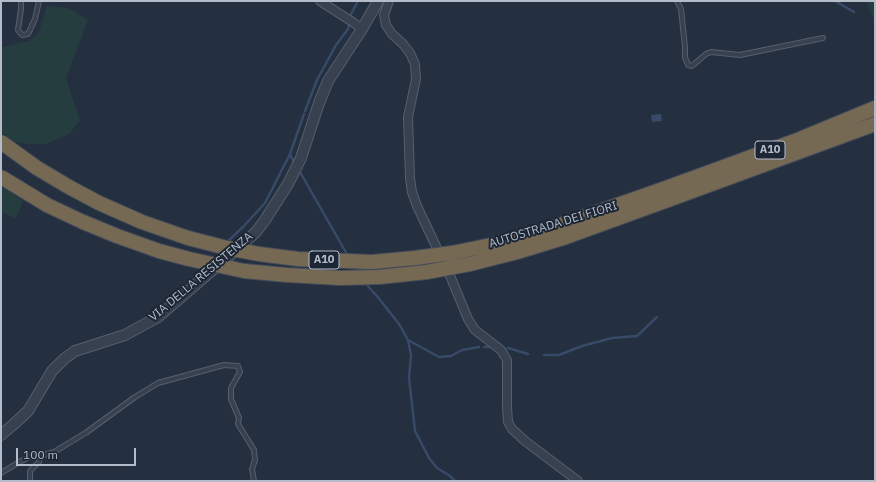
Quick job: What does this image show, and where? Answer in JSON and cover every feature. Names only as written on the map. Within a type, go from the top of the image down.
[{"type":"highway","name":"AUTOSTRADA DEI FIORI","points":[[1,177],[47,205],[83,222],[117,236],[189,260],[244,271],[287,276],[340,278],[379,277],[427,272],[470,264],[566,237],[875,108]]},
{"type":"highway","name":"AUTOSTRADA DEI FIORI","points":[[1,142],[37,168],[99,203],[142,222],[188,238],[227,248],[298,259],[372,262],[452,253],[491,245],[546,230],[666,194],[875,124]]},
{"type":"street","points":[[320,1],[358,26]]},
{"type":"street","name":"VIA DELLA RESISTENZA","points":[[1,435],[28,411],[52,371],[64,359],[75,351],[124,335],[158,317],[256,232],[266,220],[301,158],[319,103],[328,81],[358,26],[378,1]]},
{"type":"street","points":[[389,1],[384,16],[386,25],[392,34],[410,53],[415,64],[416,79],[408,117],[410,178],[412,192],[468,319],[475,330],[501,350],[507,360],[508,422],[512,429],[525,441],[578,481]]},
{"type":"lane","points":[[21,1],[18,30],[22,35],[28,34],[39,1]]},
{"type":"lane","points":[[677,1],[681,9],[685,56],[688,65],[692,66],[706,54],[711,52],[740,55],[823,38]]},
{"type":"lane","points":[[1,473],[20,461],[30,457],[54,452],[87,432],[135,397],[158,383],[224,365],[238,366],[240,372],[231,388],[231,399],[238,418],[238,424],[254,450],[255,460],[252,469],[254,481]]},
{"type":"lane","points":[[30,481],[30,471],[39,462],[40,456]]},
{"type":"green space","points":[[866,1],[875,1],[875,22]]},
{"type":"green space","points":[[47,6],[68,8],[88,20],[66,78],[80,121],[69,134],[46,144],[28,144],[11,141],[1,133],[1,45],[3,47],[29,41],[38,34]]},
{"type":"green space","points":[[1,186],[23,201],[16,218],[1,212]]},
{"type":"water","points":[[661,114],[662,121],[652,122],[651,115]]},
{"type":"waterway","points":[[305,111],[317,80],[336,45],[348,29],[349,18],[358,1]]},
{"type":"waterway","points":[[835,1],[854,12]]},
{"type":"waterway","points":[[226,243],[265,203],[290,154],[304,114]]},
{"type":"waterway","points":[[290,154],[295,165]]},
{"type":"waterway","points":[[300,172],[348,256]]},
{"type":"waterway","points":[[367,285],[399,324],[408,340],[411,355],[409,378],[415,431],[429,458],[437,468],[455,481]]},
{"type":"waterway","points":[[544,355],[559,355],[582,346],[612,338],[637,336],[657,317]]},
{"type":"waterway","points":[[408,340],[439,357],[451,356],[462,350],[479,347]]},
{"type":"waterway","points":[[484,347],[493,347]]},
{"type":"waterway","points":[[508,348],[528,354]]}]
